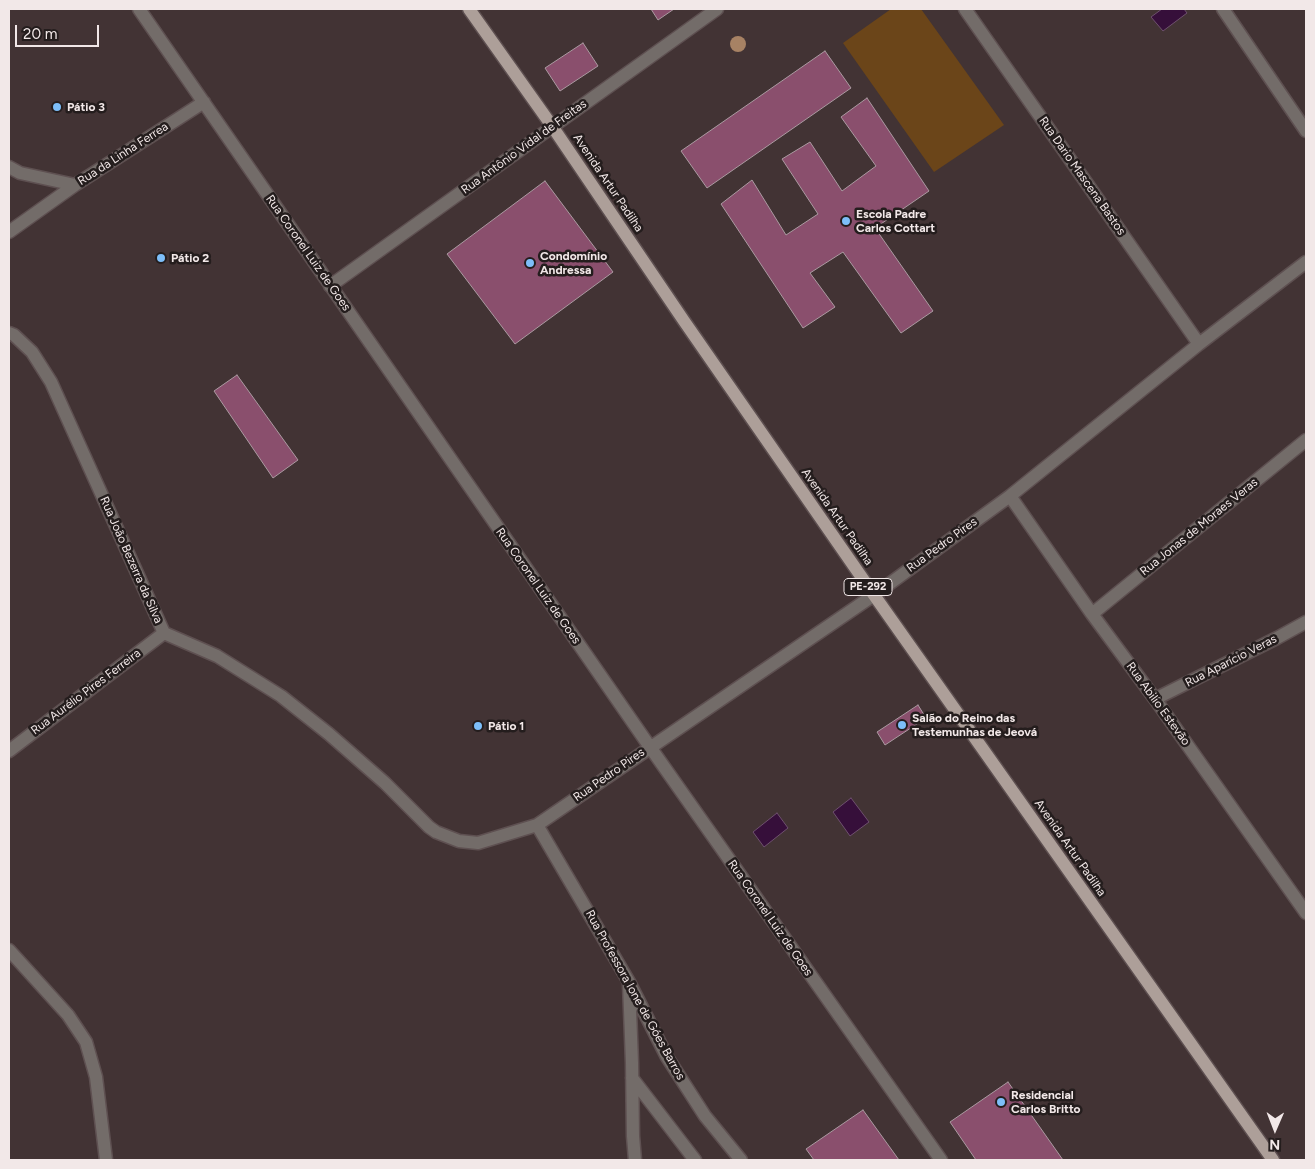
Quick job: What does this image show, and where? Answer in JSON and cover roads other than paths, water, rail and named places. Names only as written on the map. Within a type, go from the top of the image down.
[{"type":"main road","name":"Avenida Artur Padilha","points":[[470,9],[874,595],[1273,1160]]},
{"type":"street","name":"Rua Coronel Luiz de Goes","points":[[139,9],[650,747],[941,1160]]},
{"type":"street","name":"Rua Antônio Vidal de Freitas","points":[[330,286],[717,9]]},
{"type":"street","name":"Rua Dario Mascena Bastos","points":[[965,9],[1199,344]]},
{"type":"street","points":[[1223,9],[1306,131]]},
{"type":"street","name":"Rua da Linha Ferrea","points":[[9,167],[20,173],[75,185],[204,102]]},
{"type":"street","points":[[9,232],[75,185]]},
{"type":"street","name":"Rua Pedro Pires","points":[[538,824],[874,595],[1010,496],[1199,344],[1306,262]]},
{"type":"street","name":"Rua João Bezerra da Silva","points":[[9,333],[14,335],[32,352],[51,382],[164,633],[217,656],[281,696],[329,734],[436,832],[460,841],[478,843],[538,824]]},
{"type":"street","name":"Rua Jonas de Moraes Veras","points":[[1092,614],[1306,440]]},
{"type":"street","name":"Rua Abilio Estevão","points":[[1010,496],[1092,614],[1302,898],[1306,913]]},
{"type":"street","name":"Rua Aparício Veras","points":[[1155,699],[1306,622]]},
{"type":"street","name":"Rua Aurélio Pires Ferreira","points":[[9,751],[164,633]]},
{"type":"street","name":"Rua Professora Ione de Góes Barros","points":[[538,824],[629,982],[667,1057],[705,1116],[741,1160]]},
{"type":"street","points":[[9,950],[68,1015],[86,1042],[96,1077],[106,1160]]},
{"type":"street","points":[[629,982],[635,1160]]},
{"type":"street","points":[[632,1078],[695,1160]]},
{"type":"place","name":"Pátio 3","points":[[57,107]]},
{"type":"place","name":"Escola Padre Carlos Cottart","points":[[846,221]]},
{"type":"place","name":"Pátio 2","points":[[161,258]]},
{"type":"place","name":"Condomínio Andressa","points":[[530,263]]},
{"type":"place","name":"Salão do Reino das Testemunhas de Jeová","points":[[902,725]]},
{"type":"place","name":"Pátio 1","points":[[478,726]]},
{"type":"place","name":"Residencial Carlos Britto","points":[[1001,1102]]}]
